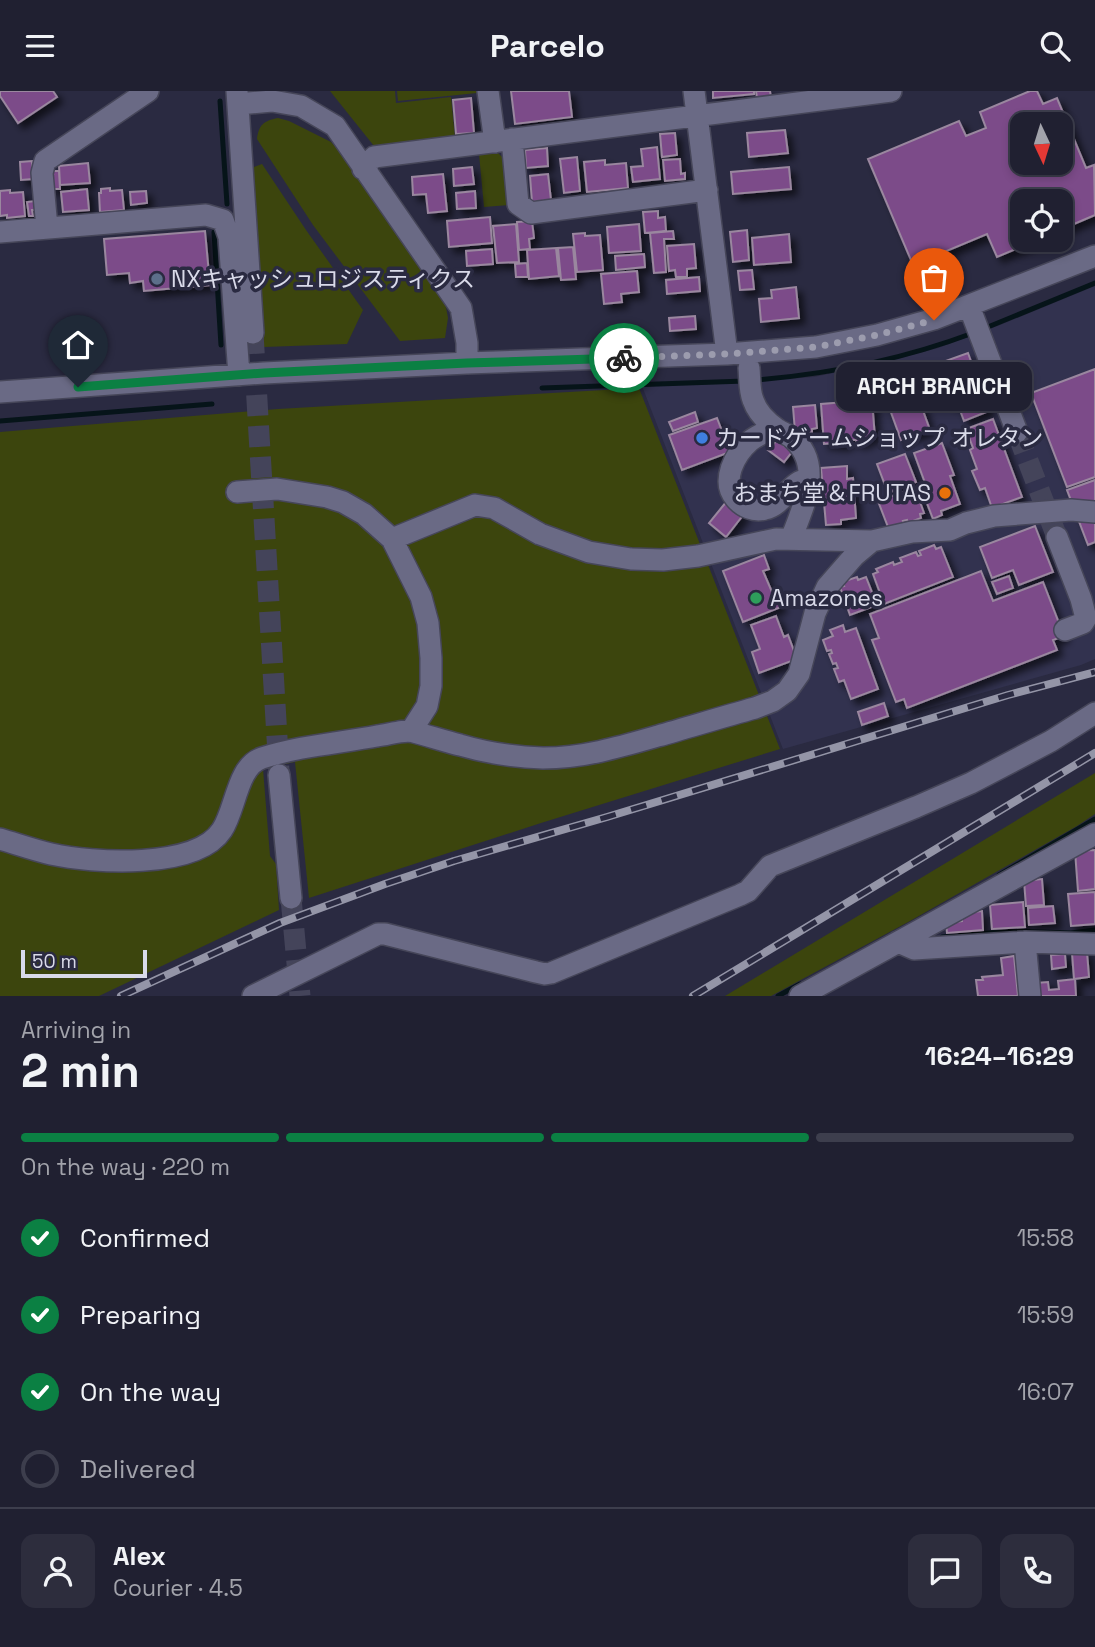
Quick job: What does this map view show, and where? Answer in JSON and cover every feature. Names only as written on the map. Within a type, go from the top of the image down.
[{"type":"street","points":[[47,228],[42,173],[45,161],[148,91]]},
{"type":"street","points":[[488,91],[518,204],[531,213],[707,190]]},
{"type":"street","points":[[694,91],[727,354]]},
{"type":"street","points":[[363,169],[374,157],[891,91]]},
{"type":"street","points":[[253,333],[237,98],[301,106],[335,126],[461,309],[467,343],[467,363]]},
{"type":"street","points":[[0,232],[206,215],[223,220],[229,237],[239,375]]},
{"type":"street","points":[[0,392],[239,375],[467,363],[727,354],[816,347],[934,320],[1095,256]]},
{"type":"street","points":[[969,306],[1017,432]]},
{"type":"street","points":[[750,376],[752,398],[759,413],[773,426],[792,437],[803,451],[809,467],[805,502],[791,539]]},
{"type":"street","points":[[773,426],[751,440],[742,450],[729,475],[732,493],[746,507],[765,509],[774,506],[799,481],[809,478]]},
{"type":"street","points":[[237,492],[277,489],[327,497],[364,515],[392,539],[421,597],[429,635],[431,686],[427,706],[411,731]]},
{"type":"street","points":[[392,539],[475,505],[494,508],[540,534],[589,552],[631,559],[663,560],[776,539],[872,541],[912,532],[950,530],[994,516],[1071,510],[1095,512]]},
{"type":"street","points":[[755,510],[757,543]]},
{"type":"street","points":[[1057,537],[1086,618],[1083,623],[1065,630]]},
{"type":"street","points":[[0,839],[50,854],[80,859],[155,859],[187,853],[216,838],[232,811],[247,768],[259,759],[298,749],[411,731],[500,754],[545,758],[576,756],[604,752],[755,708],[773,701],[787,691],[799,674],[815,613],[827,587],[854,556],[872,541]]},
{"type":"street","points":[[253,996],[385,934],[536,972],[551,972],[740,895],[748,891],[770,866],[971,783],[1051,741],[1095,713]]},
{"type":"street","points":[[279,775],[290,898]]},
{"type":"street","points":[[800,996],[1095,834]]},
{"type":"street","points":[[898,942],[914,949],[1025,942],[1095,944]]},
{"type":"street","points":[[1025,942],[1030,996]]},
{"type":"shaded area","points":[[1095,286],[1095,659],[783,749],[642,386],[814,377],[885,362],[938,348]]},
{"type":"green space","points":[[330,91],[395,91],[396,103],[451,97],[455,138],[374,146]]},
{"type":"green space","points":[[397,91],[477,91],[477,93],[398,101]]},
{"type":"green space","points":[[278,118],[331,142],[359,172],[444,297],[448,318],[445,338],[400,341],[313,225],[257,139],[263,124]]},
{"type":"green space","points":[[497,152],[505,160],[509,205],[484,207],[479,154]]},
{"type":"green space","points":[[262,164],[363,310],[347,344],[264,347],[251,168]]},
{"type":"green space","points":[[639,388],[780,749],[309,898],[295,762],[263,769],[270,856],[276,864],[279,910],[99,996],[0,996],[0,432],[278,409]]},
{"type":"green space","points":[[1095,773],[1095,814],[1077,826],[771,996],[725,996]]},
{"type":"building","points":[[0,91],[53,91],[57,97],[18,123],[0,96]]},
{"type":"building","points":[[511,91],[569,91],[572,117],[515,124]]},
{"type":"building","points":[[713,91],[754,91],[754,94],[713,98]]},
{"type":"building","points":[[756,91],[770,91],[771,97],[757,98]]},
{"type":"building","points":[[1030,91],[1037,91],[1043,104],[1057,98],[1063,112],[1010,112],[1010,175],[1073,175],[1073,137],[1086,168],[1094,165],[1095,215],[1073,224],[1073,189],[1010,189],[1010,251],[997,257],[987,234],[913,265],[868,159],[959,121],[966,136],[986,128],[980,112]]},
{"type":"building","points":[[471,98],[474,133],[456,134],[453,100]]},
{"type":"building","points":[[785,130],[788,153],[749,157],[747,133]]},
{"type":"building","points":[[675,133],[677,155],[662,157],[660,134]]},
{"type":"building","points":[[657,147],[660,179],[633,182],[631,167],[643,166],[641,149]]},
{"type":"building","points":[[547,148],[548,166],[526,168],[525,150]]},
{"type":"building","points":[[577,157],[580,191],[564,193],[560,159]]},
{"type":"building","points":[[680,159],[681,174],[685,173],[685,179],[665,181],[663,160]]},
{"type":"building","points":[[605,160],[605,165],[626,163],[628,188],[587,192],[584,162]]},
{"type":"building","points":[[32,161],[33,179],[21,180],[20,162]]},
{"type":"building","points":[[88,163],[90,183],[60,185],[59,166]]},
{"type":"building","points":[[472,167],[474,184],[454,186],[453,169]]},
{"type":"building","points":[[789,167],[791,189],[733,194],[731,172]]},
{"type":"building","points":[[53,171],[59,171],[60,189],[51,189]]},
{"type":"building","points":[[443,174],[447,211],[428,213],[426,194],[413,195],[412,177]]},
{"type":"building","points":[[548,174],[551,200],[532,202],[530,176]]},
{"type":"building","points":[[110,188],[110,191],[122,190],[124,210],[100,212],[99,193],[101,189]]},
{"type":"building","points":[[87,189],[89,210],[63,212],[61,192]]},
{"type":"building","points":[[10,190],[10,193],[23,192],[25,216],[0,216],[0,191]]},
{"type":"building","points":[[146,191],[147,203],[131,205],[130,192]]},
{"type":"building","points":[[475,191],[476,208],[457,209],[456,193]]},
{"type":"building","points":[[35,201],[36,210],[32,210],[33,216],[29,216],[27,202]]},
{"type":"building","points":[[658,211],[658,218],[665,217],[666,231],[645,233],[643,212]]},
{"type":"building","points":[[490,217],[492,243],[449,247],[447,221]]},
{"type":"building","points":[[532,221],[534,238],[529,239],[530,249],[519,250],[517,222]]},
{"type":"building","points":[[516,224],[519,262],[497,263],[493,226]]},
{"type":"building","points":[[639,224],[641,251],[609,253],[607,227]]},
{"type":"building","points":[[747,230],[749,260],[733,262],[730,232]]},
{"type":"building","points":[[205,231],[210,285],[144,291],[143,281],[130,283],[129,273],[107,275],[104,239]]},
{"type":"building","points":[[673,231],[674,239],[664,239],[666,272],[654,273],[650,233]]},
{"type":"building","points":[[585,233],[585,236],[600,235],[603,270],[577,272],[573,234]]},
{"type":"building","points":[[789,234],[791,262],[754,265],[752,238]]},
{"type":"building","points":[[694,244],[696,268],[687,269],[687,277],[676,277],[675,270],[669,271],[667,246]]},
{"type":"building","points":[[573,247],[576,279],[561,280],[558,248]]},
{"type":"building","points":[[556,248],[559,276],[529,279],[527,250]]},
{"type":"building","points":[[492,249],[493,264],[467,266],[466,251]]},
{"type":"building","points":[[644,254],[645,267],[616,270],[615,256]]},
{"type":"building","points":[[527,263],[528,277],[516,277],[515,264]]},
{"type":"building","points":[[752,270],[754,289],[740,290],[738,271]]},
{"type":"building","points":[[637,271],[639,292],[621,294],[622,302],[604,304],[601,274]]},
{"type":"building","points":[[699,277],[700,291],[667,294],[666,280]]},
{"type":"building","points":[[796,287],[799,318],[761,322],[759,299],[772,298],[771,290]]},
{"type":"building","points":[[695,316],[696,329],[670,331],[669,318]]},
{"type":"building","points":[[968,353],[989,411],[964,421],[957,402],[951,404],[937,364]]},
{"type":"building","points":[[1095,369],[1095,477],[1067,487],[1031,393]]},
{"type":"building","points":[[913,383],[930,430],[901,440],[884,393]]},
{"type":"building","points":[[872,400],[875,438],[866,439],[866,442],[846,440],[847,444],[824,444],[821,404]]},
{"type":"building","points":[[815,405],[817,428],[812,429],[812,432],[795,431],[793,407]]},
{"type":"building","points":[[695,412],[698,422],[673,431],[669,422]]},
{"type":"building","points":[[717,418],[730,452],[682,470],[669,435]]},
{"type":"building","points":[[993,419],[1022,497],[992,508],[985,488],[980,490],[972,471],[977,469],[966,429]]},
{"type":"building","points":[[777,440],[792,452],[784,462],[768,450]]},
{"type":"building","points":[[942,443],[954,475],[950,476],[960,504],[941,511],[942,515],[933,519],[920,485],[925,483],[914,453]]},
{"type":"building","points":[[905,454],[916,482],[888,493],[877,464]]},
{"type":"building","points":[[847,466],[847,479],[853,478],[856,518],[841,520],[841,524],[826,525],[821,468]]},
{"type":"building","points":[[1095,480],[1095,542],[1088,545],[1067,490]]},
{"type":"building","points":[[915,488],[924,513],[920,514],[921,518],[908,523],[907,520],[903,521],[905,525],[888,527],[878,501]]},
{"type":"building","points":[[727,501],[744,514],[726,537],[709,523]]},
{"type":"building","points":[[1035,526],[1053,572],[1019,585],[1013,570],[992,578],[980,547]]},
{"type":"building","points":[[934,545],[936,549],[941,547],[953,577],[884,604],[873,574],[878,572],[876,569],[893,562],[894,565],[902,562],[900,558],[916,552],[918,556],[921,555],[919,551]]},
{"type":"building","points":[[764,555],[769,569],[763,571],[781,607],[743,622],[723,571]]},
{"type":"building","points":[[981,571],[993,601],[1043,582],[1064,636],[1053,640],[1057,650],[907,708],[904,699],[896,702],[872,640],[879,638],[870,614]]},
{"type":"building","points":[[1009,576],[1013,588],[997,594],[992,582]]},
{"type":"building","points":[[857,577],[858,580],[866,577],[877,605],[850,615],[840,587],[844,586],[842,582]]},
{"type":"building","points":[[776,616],[784,637],[788,635],[797,659],[759,673],[752,652],[760,649],[751,625]]},
{"type":"building","points":[[843,625],[845,632],[856,628],[878,689],[851,699],[844,680],[839,682],[834,669],[838,668],[836,663],[833,664],[829,654],[832,653],[831,650],[827,651],[823,640],[833,636],[830,630]]},
{"type":"building","points":[[884,703],[888,716],[862,725],[858,712]]},
{"type":"building","points":[[1095,850],[1095,889],[1078,891],[1075,851]]},
{"type":"building","points":[[1042,879],[1044,905],[1026,906],[1024,881]]},
{"type":"building","points":[[1095,892],[1095,924],[1071,926],[1068,894]]},
{"type":"building","points":[[1023,902],[1025,927],[992,929],[990,905]]},
{"type":"building","points":[[1053,906],[1055,923],[1029,925],[1028,908]]},
{"type":"building","points":[[982,911],[983,930],[947,933],[946,923],[962,921],[962,913]]},
{"type":"building","points":[[1087,952],[1089,977],[1074,979],[1072,953]]},
{"type":"building","points":[[1065,954],[1066,967],[1052,969],[1051,955]]},
{"type":"building","points":[[1014,956],[1018,996],[978,996],[976,980],[1003,975],[1001,958]]},
{"type":"building","points":[[1075,979],[1076,996],[1037,996],[1036,983],[1048,982],[1049,990],[1059,989],[1058,981]]},
{"type":"waterway","points":[[220,101],[227,204]]},
{"type":"waterway","points":[[214,232],[221,345]]},
{"type":"waterway","points":[[983,329],[1095,283]]},
{"type":"waterway","points":[[755,380],[866,364],[919,351],[973,333]]},
{"type":"waterway","points":[[542,388],[745,381]]},
{"type":"waterway","points":[[0,421],[212,404]]},
{"type":"waterway","points":[[999,875],[1095,819]]},
{"type":"waterway","points":[[942,937],[1011,931],[1071,933],[1095,930]]},
{"type":"waterway","points":[[778,996],[800,984]]},
{"type":"tunnel","points":[[253,333],[279,771]]},
{"type":"tunnel","points":[[1017,432],[1057,537]]},
{"type":"tunnel","points":[[291,898],[300,996]]},
{"type":"railway","points":[[121,996],[280,923],[454,861],[1008,695],[1095,672]]},
{"type":"railway","points":[[693,996],[1095,753]]},
{"type":"way so far","points":[[624,358],[816,347],[934,320]]},
{"type":"place","name":"NXキャッシュロジスティクス","points":[[157,279]]},
{"type":"place","name":"ARCH BRANCH","points":[[934,320]]},
{"type":"place","name":"カードゲームショップ オレタン","points":[[702,438]]},
{"type":"place","name":"おまち堂＆FRUTAS","points":[[945,493]]},
{"type":"place","name":"Amazones","points":[[756,598]]},
{"type":"route","points":[[78,387],[264,373],[624,358]]}]
